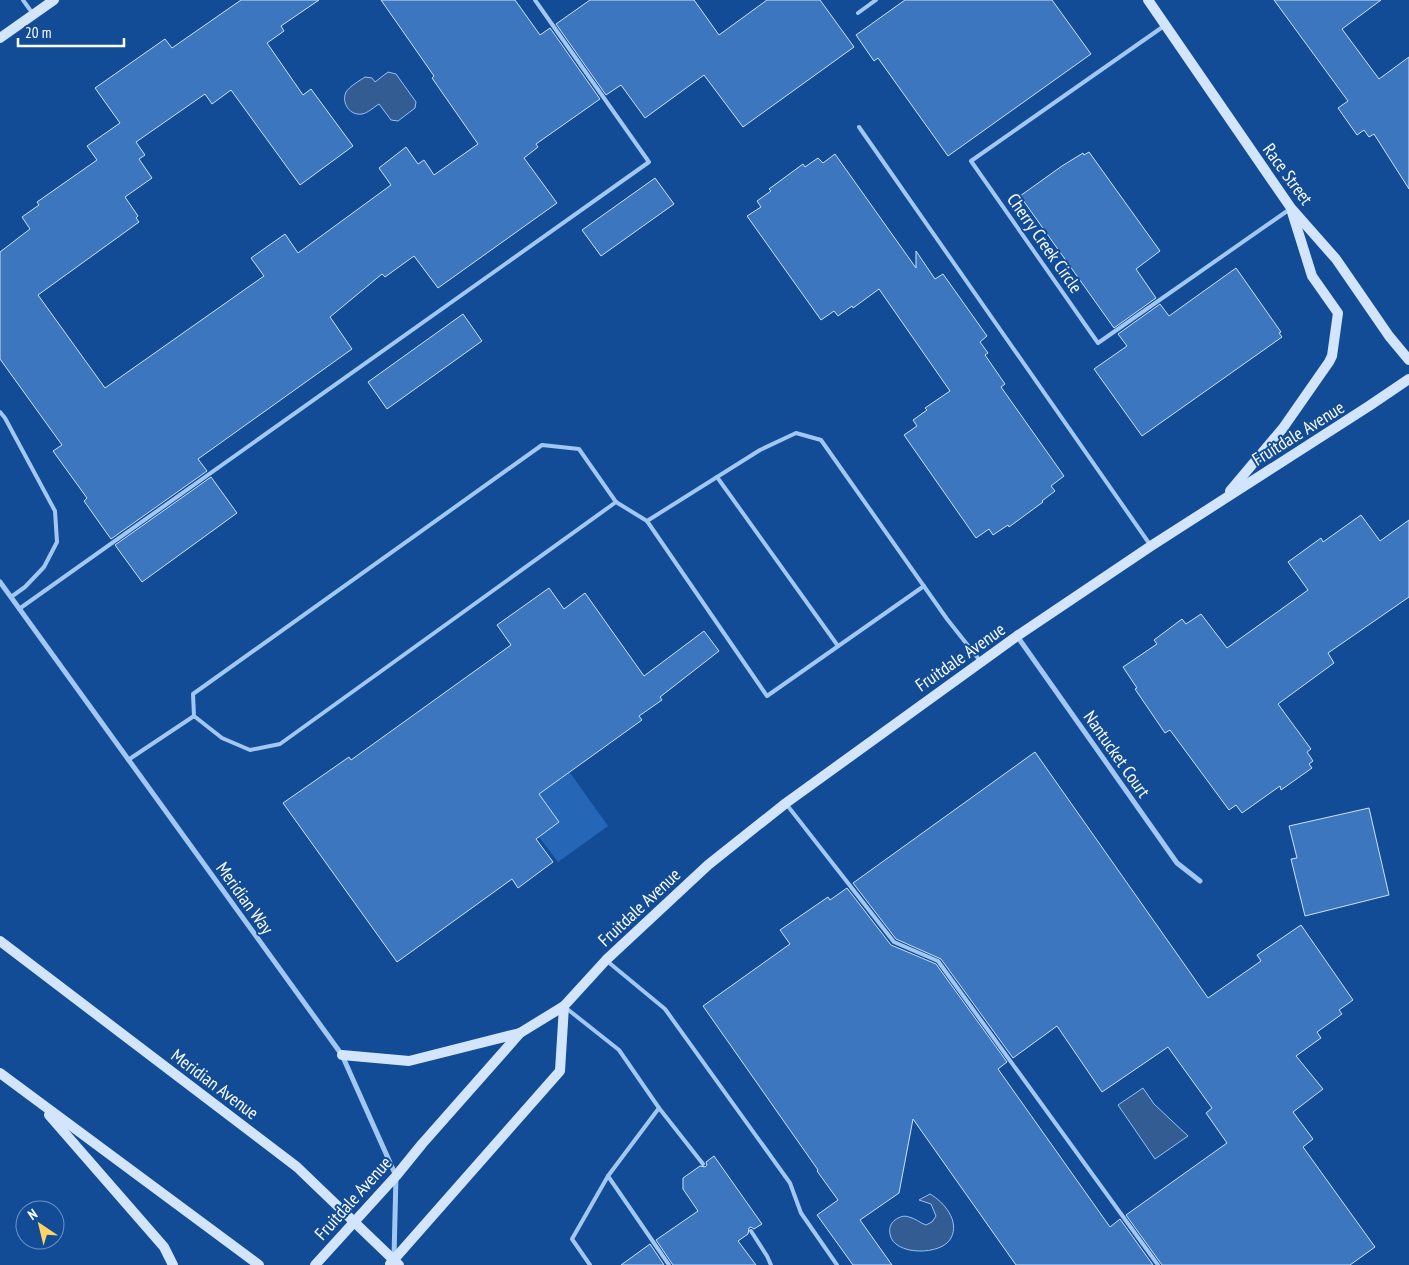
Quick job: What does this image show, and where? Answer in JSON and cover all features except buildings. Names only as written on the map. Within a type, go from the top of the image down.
[{"type":"street","points":[[0,38],[54,0]]},
{"type":"street","name":"Race Street","points":[[1148,0],[1290,208],[1336,259],[1389,336],[1409,360]]},
{"type":"street","points":[[1225,498],[1282,428],[1332,356],[1338,313],[1312,276],[1290,208]]},
{"type":"street","name":"Fruitdale Avenue","points":[[315,1265],[396,1176],[520,1033],[564,1006],[606,960],[708,865],[786,803],[1017,636],[1151,546],[1409,379]]},
{"type":"street","name":"Meridian Way","points":[[0,582],[342,1055],[396,1176],[394,1263]]},
{"type":"street","name":"Nantucket Court","points":[[1017,636],[1177,863],[1200,881]]},
{"type":"street","name":"Meridian Avenue","points":[[0,941],[297,1167],[394,1263]]},
{"type":"street","points":[[394,1263],[560,1071],[564,1006]]},
{"type":"street","points":[[342,1055],[409,1061],[520,1033]]},
{"type":"street","points":[[0,1073],[259,1265]]},
{"type":"street","points":[[37,1101],[164,1247],[173,1265]]},
{"type":"lane","points":[[22,0],[33,14]]},
{"type":"lane","points":[[19,609],[649,162],[535,0]]},
{"type":"lane","points":[[858,13],[876,0]]},
{"type":"lane","name":"Cherry Creek Circle","points":[[1166,25],[971,161],[1098,343],[1290,208]]},
{"type":"lane","points":[[859,127],[1151,546]]},
{"type":"lane","points":[[0,412],[55,511],[57,542],[44,567],[26,587],[11,598]]},
{"type":"lane","points":[[647,521],[760,450],[796,433],[821,440],[947,619],[981,662]]},
{"type":"lane","points":[[616,502],[280,744],[250,750],[222,738],[194,716],[193,694],[542,445],[579,449],[616,502],[647,521],[767,696],[924,586]]},
{"type":"lane","points":[[717,477],[838,646]]},
{"type":"lane","points":[[128,760],[194,716]]},
{"type":"lane","points":[[786,803],[894,942],[938,961],[1158,1265]]},
{"type":"lane","points":[[606,960],[665,1010],[790,1183],[800,1213],[837,1265]]},
{"type":"lane","points":[[564,1006],[619,1050],[659,1108],[703,1164]]},
{"type":"lane","points":[[590,1265],[572,1239],[608,1176],[659,1108]]},
{"type":"lane","points":[[608,1176],[668,1265]]},
{"type":"lane","points":[[751,1232],[771,1265]]},
{"type":"shaded area","points":[[388,72],[396,74],[416,102],[415,108],[398,121],[391,120],[379,104],[362,114],[350,111],[345,100],[346,92],[365,77],[372,78],[375,82]]},
{"type":"shaded area","points":[[568,770],[608,826],[558,862],[539,837],[559,822],[537,792]]},
{"type":"shaded area","points":[[1143,1088],[1154,1104],[1188,1136],[1155,1159],[1118,1105]]},
{"type":"shaded area","points":[[930,1194],[945,1207],[952,1219],[953,1232],[951,1238],[946,1244],[938,1248],[918,1251],[908,1250],[893,1241],[890,1234],[891,1225],[903,1216],[926,1225],[932,1222],[936,1216],[931,1204],[919,1200]]}]
